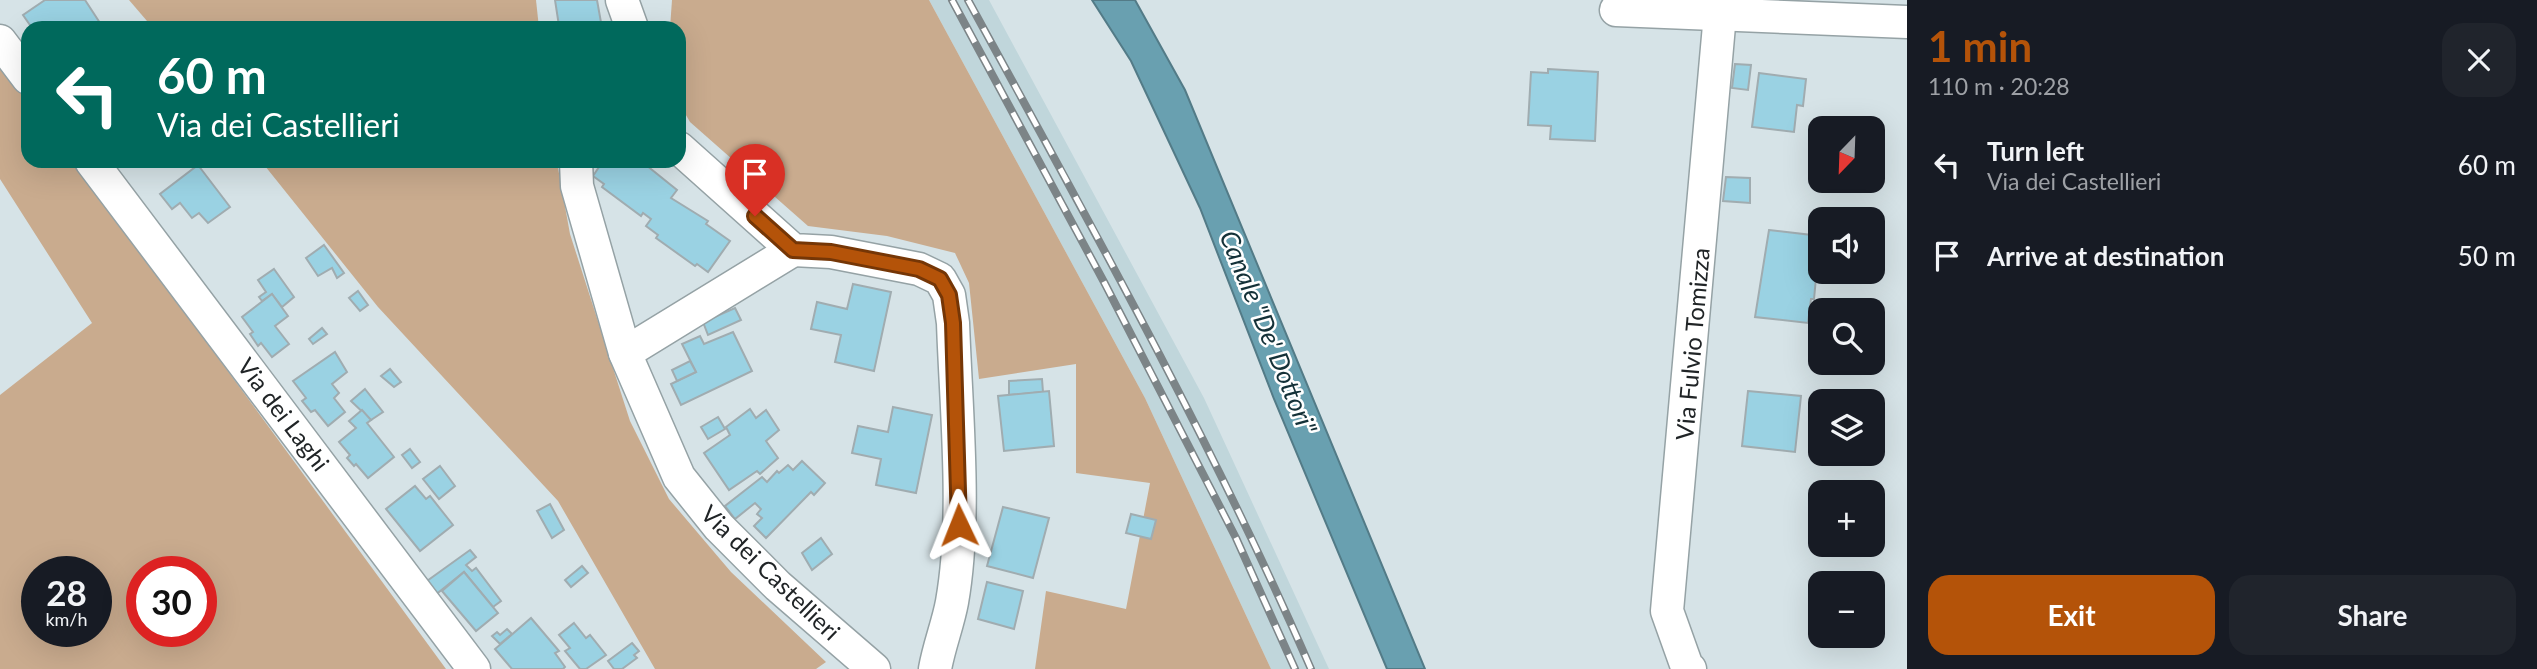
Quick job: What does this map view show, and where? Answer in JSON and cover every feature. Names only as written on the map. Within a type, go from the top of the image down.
[{"type":"street","points":[[622,0],[630,21]]},
{"type":"street","points":[[1616,10],[1907,22]]},
{"type":"street","name":"Via Fulvio Tomizza","points":[[1690,669],[1667,611],[1720,14]]},
{"type":"street","points":[[0,41],[21,69]]},
{"type":"street","points":[[686,154],[793,250]]},
{"type":"street","name":"Via dei Laghi","points":[[96,168],[474,669]]},
{"type":"street","name":"Via dei Castellieri","points":[[577,168],[578,186],[625,354],[679,477],[719,527],[778,586],[874,669]]},
{"type":"street","points":[[625,354],[793,250],[831,252],[919,269],[940,279],[949,295],[953,323],[959,525],[952,603],[941,636],[935,669]]},
{"type":"shaded area","points":[[129,0],[536,0],[538,21],[147,21]]},
{"type":"shaded area","points":[[672,0],[929,0],[1145,398],[1271,669],[1035,669],[1046,591],[1126,609],[1150,483],[1076,473],[1076,364],[979,379],[969,283],[955,253],[887,236],[808,226],[690,122],[686,115],[686,21],[670,21]]},
{"type":"shaded area","points":[[929,0],[989,0],[1204,398],[1329,669],[1271,669],[1145,398]]},
{"type":"shaded area","points":[[0,58],[21,87],[21,168],[79,168],[446,669],[0,669],[0,395],[92,323],[0,179]]},
{"type":"shaded area","points":[[267,168],[558,168],[570,234],[630,421],[669,499],[731,572],[826,662],[816,669],[655,669],[558,501],[378,307]]},
{"type":"water","name":"Canale \"De' Dottori\"","points":[[1092,0],[1135,0],[1185,90],[1425,669],[1387,669],[1274,399],[1200,208],[1131,61]]},
{"type":"building","points":[[45,0],[85,0],[99,21],[27,21],[23,15]]},
{"type":"building","points":[[555,0],[597,0],[601,21],[558,21]]},
{"type":"building","points":[[1735,64],[1751,65],[1748,90],[1732,88]]},
{"type":"building","points":[[1548,69],[1598,72],[1595,141],[1550,139],[1551,126],[1528,125],[1531,72],[1548,73]]},
{"type":"building","points":[[1759,73],[1806,79],[1803,106],[1797,105],[1794,132],[1752,127]]},
{"type":"building","points":[[194,168],[200,168],[230,207],[208,223],[199,213],[192,218],[180,203],[172,209],[160,194]]},
{"type":"building","points":[[598,168],[650,168],[677,190],[671,198],[708,221],[706,224],[730,241],[708,272],[697,264],[695,266],[656,238],[658,235],[646,226],[651,219],[643,213],[641,216],[602,187],[604,184],[593,176]]},
{"type":"building","points":[[1726,177],[1750,178],[1750,203],[1723,201]]},
{"type":"building","points":[[1769,230],[1808,235],[1808,284],[1815,284],[1814,298],[1808,298],[1808,323],[1755,317]]},
{"type":"building","points":[[324,245],[344,273],[337,278],[332,268],[318,276],[306,258]]},
{"type":"building","points":[[274,269],[294,297],[282,307],[272,294],[262,301],[259,297],[266,292],[258,280]]},
{"type":"building","points":[[853,284],[891,292],[874,371],[835,362],[841,335],[811,329],[817,302],[847,309]]},
{"type":"building","points":[[358,291],[368,305],[360,311],[349,298]]},
{"type":"building","points":[[272,294],[288,316],[275,326],[289,344],[272,357],[261,343],[258,346],[250,334],[253,332],[242,317]]},
{"type":"building","points":[[735,308],[741,320],[708,335],[703,322]]},
{"type":"building","points":[[322,328],[327,334],[313,344],[309,339]]},
{"type":"building","points":[[733,332],[752,371],[681,405],[671,384],[696,372],[682,344],[700,336],[704,344]]},
{"type":"building","points":[[335,352],[347,372],[332,384],[339,393],[334,398],[345,412],[328,426],[315,410],[311,412],[302,401],[306,398],[293,381]]},
{"type":"building","points":[[690,361],[696,372],[677,381],[672,370]]},
{"type":"building","points":[[390,369],[401,382],[394,387],[381,376]]},
{"type":"building","points":[[1042,379],[1043,392],[1009,395],[1009,381]]},
{"type":"building","points":[[365,389],[383,412],[371,420],[351,401]]},
{"type":"building","points":[[1049,391],[1054,446],[1004,451],[998,396]]},
{"type":"building","points":[[1748,391],[1801,396],[1795,452],[1742,446]]},
{"type":"building","points":[[893,407],[932,415],[916,493],[876,485],[881,459],[852,453],[858,426],[888,432]]},
{"type":"building","points":[[750,409],[756,418],[766,410],[779,430],[766,441],[778,458],[760,474],[757,471],[729,490],[704,453],[730,435],[726,427]]},
{"type":"building","points":[[362,410],[371,420],[367,423],[394,457],[368,478],[347,458],[350,455],[339,442],[356,428],[349,421]]},
{"type":"building","points":[[718,417],[725,429],[708,439],[701,427]]},
{"type":"building","points":[[410,449],[420,462],[412,468],[402,455]]},
{"type":"building","points":[[802,461],[825,483],[814,495],[811,492],[766,538],[754,526],[762,518],[757,514],[761,509],[755,503],[735,519],[725,506],[762,477],[767,482],[777,471],[779,473],[788,465],[793,470]]},
{"type":"building","points":[[440,466],[455,486],[439,499],[423,479]]},
{"type":"building","points":[[415,486],[426,499],[430,496],[453,525],[420,551],[386,509]]},
{"type":"building","points":[[550,504],[564,530],[552,538],[537,511]]},
{"type":"building","points":[[1003,507],[1049,518],[1033,578],[987,566]]},
{"type":"building","points":[[1131,514],[1156,520],[1151,539],[1126,533]]},
{"type":"building","points":[[821,538],[832,554],[812,570],[802,553]]},
{"type":"building","points":[[470,550],[476,557],[466,565],[472,571],[476,568],[501,601],[493,607],[464,572],[429,600],[420,586]]},
{"type":"building","points":[[582,566],[588,573],[571,587],[565,580]]},
{"type":"building","points":[[464,572],[498,613],[476,631],[442,591]]},
{"type":"building","points":[[987,582],[1023,591],[1014,629],[978,619]]},
{"type":"building","points":[[531,618],[559,651],[555,653],[565,667],[563,669],[512,669],[495,649]]},
{"type":"building","points":[[574,623],[586,638],[590,635],[606,655],[586,669],[580,669],[565,651],[570,648],[559,635]]},
{"type":"building","points":[[507,629],[512,634],[500,644],[492,636],[497,632],[500,635]]},
{"type":"building","points":[[632,643],[639,651],[634,655],[637,658],[622,669],[614,669],[608,661]]},
{"type":"railway","points":[[952,0],[1104,282],[1236,538],[1295,669]]},
{"type":"railway","points":[[968,0],[1190,414],[1311,669]]},
{"type":"route","points":[[755,216],[793,250],[831,252],[919,269],[940,279],[949,295],[953,323],[959,525]]}]
